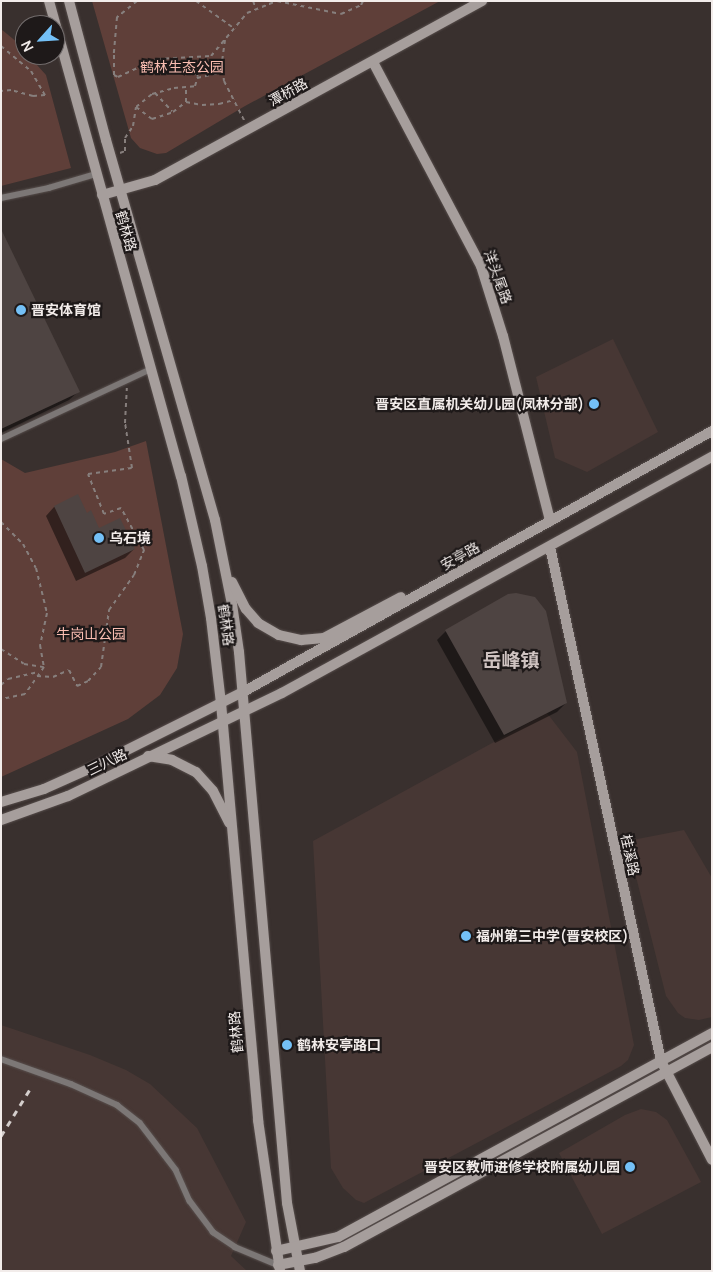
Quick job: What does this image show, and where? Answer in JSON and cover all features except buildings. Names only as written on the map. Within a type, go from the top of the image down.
[{"type":"main road","name":"鹤林路","points":[[49,1],[181,476],[212,618],[223,721],[258,1120],[279,1268]]},
{"type":"main road","name":"鹤林路","points":[[69,1],[110,156],[215,520],[226,572],[239,652],[243,692],[287,1203],[299,1266]]},
{"type":"main road","name":"潭桥路","points":[[102,195],[155,180],[482,1]]},
{"type":"main road","name":"洋头尾路","points":[[373,62],[481,266],[503,336],[550,521]]},
{"type":"main road","name":"安亭路","points":[[221,702],[243,692],[712,431]]},
{"type":"main road","points":[[223,721],[282,693],[712,457]]},
{"type":"main road","name":"桂溪路","points":[[550,547],[661,1061],[712,1160]]},
{"type":"main road","points":[[226,572],[240,600],[258,624],[279,635],[293,639],[324,638],[404,595],[424,592]]},
{"type":"main road","name":"三八路","points":[[1,802],[44,789],[91,768],[221,702]]},
{"type":"main road","name":"三八路","points":[[1,820],[68,796],[223,721]]},
{"type":"main road","points":[[148,756],[180,764],[204,779],[223,810],[232,833]]},
{"type":"main road","points":[[276,1251],[338,1237],[712,1034]]},
{"type":"main road","points":[[279,1268],[299,1266],[344,1247],[712,1047]]},
{"type":"lane","points":[[1,198],[49,188],[96,174]]},
{"type":"lane","points":[[1,439],[151,369]]},
{"type":"lane","points":[[1,1059],[71,1084],[117,1105],[140,1123],[176,1170],[190,1201],[213,1232],[235,1247],[279,1268]]},
{"type":"path","points":[[138,1],[117,17],[114,75],[118,77],[157,59],[211,56],[247,13],[277,1],[341,14],[361,5],[363,1]]},
{"type":"path","points":[[196,1],[235,29]]},
{"type":"path","points":[[253,1],[256,10]]},
{"type":"path","points":[[225,40],[224,81],[250,128]]},
{"type":"path","points":[[1,46],[31,71],[45,95],[33,96],[12,90],[1,91]]},
{"type":"path","points":[[110,156],[125,151],[125,138],[133,126],[136,107],[155,93],[195,86],[198,76],[181,58]]},
{"type":"path","points":[[197,78],[223,72]]},
{"type":"path","points":[[186,87],[186,102]]},
{"type":"path","points":[[155,93],[173,112]]},
{"type":"path","points":[[136,107],[152,119],[173,112],[186,102],[202,105],[234,100]]},
{"type":"path","points":[[37,676],[53,677],[69,670],[77,686],[88,681],[101,667],[109,610],[134,575],[144,550],[121,508],[104,514],[88,474],[132,468],[125,423],[128,380]]},
{"type":"path","points":[[1,522],[23,544],[36,568],[46,613],[40,645],[44,667]]},
{"type":"path","points":[[1,649],[24,664],[44,667]]},
{"type":"path","points":[[1,699],[25,694],[44,667]]},
{"type":"path","points":[[1,685],[8,679],[40,671]]},
{"type":"shaded area","name":"晋安区直属机关幼儿园(凤林分部)","points":[[613,339],[658,432],[587,472],[555,458],[536,377]]},
{"type":"shaded area","name":"福州第三中学(晋安校区)","points":[[547,713],[577,752],[634,1045],[628,1060],[621,1066],[364,1203],[356,1200],[343,1188],[331,1168],[313,841]]},
{"type":"shaded area","points":[[684,830],[712,878],[712,1017],[699,1020],[685,1018],[678,1013],[666,996],[627,841]]},
{"type":"shaded area","points":[[1,1025],[90,1055],[126,1070],[150,1084],[197,1128],[246,1222],[231,1256],[247,1271],[1,1271]]},
{"type":"shaded area","name":"晋安区教师进修学校附属幼儿园","points":[[641,1109],[656,1112],[667,1120],[701,1182],[602,1234],[559,1153],[625,1115]]},
{"type":"green space","name":"鹤林生态公园","points":[[92,1],[440,1],[245,106],[166,153],[157,154],[140,148],[131,138]]},
{"type":"green space","points":[[1,29],[15,41],[15,65],[37,65],[46,75],[71,168],[1,186]]},
{"type":"green space","name":"牛岗山公园","points":[[146,441],[183,634],[177,668],[160,695],[128,719],[1,777],[1,459],[25,473],[115,452]]},
{"type":"railway","points":[[1,1136],[30,1089]]},
{"type":"place","name":"晋安体育馆","points":[[21,310]]},
{"type":"place","name":"晋安区直属机关幼儿园(凤林分部)","points":[[594,404]]},
{"type":"place","name":"乌石境","points":[[99,538]]},
{"type":"place","name":"福州第三中学(晋安校区)","points":[[466,936]]},
{"type":"place","name":"鹤林安亭路口","points":[[287,1045]]},
{"type":"place","name":"晋安区教师进修学校附属幼儿园","points":[[630,1167]]},
{"type":"district","name":"岳峰镇","points":[[511,661]]}]
